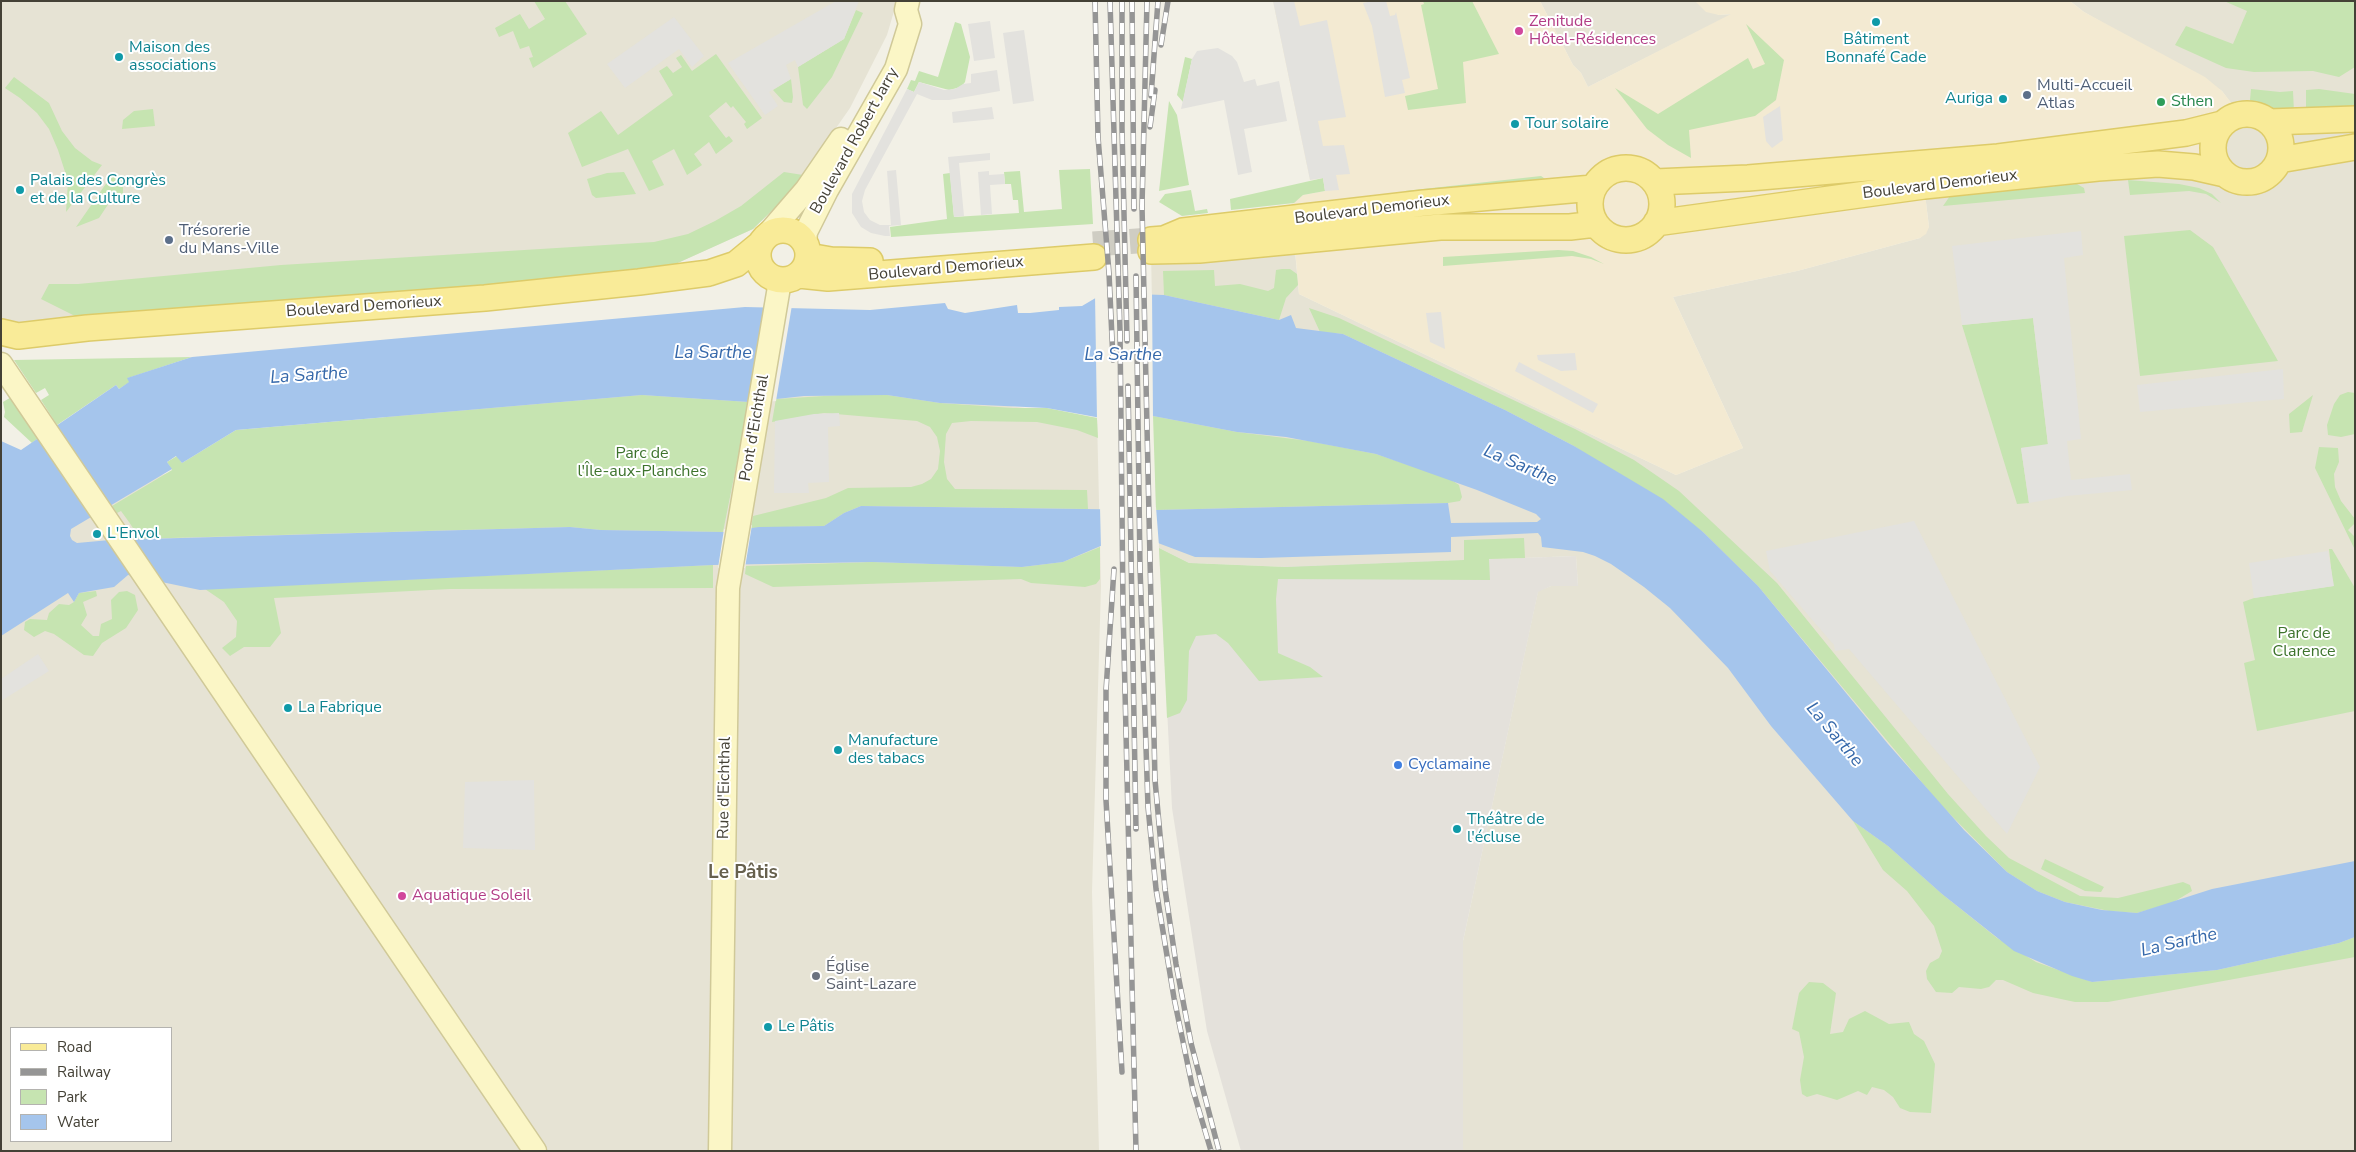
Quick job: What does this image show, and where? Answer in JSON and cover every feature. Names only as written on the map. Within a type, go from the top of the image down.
[{"type":"main road","name":"Boulevard Robert Jarry","points":[[764,240],[806,190],[841,140],[879,71],[897,19],[907,6]]},
{"type":"main road","name":"Boulevard Robert Jarry","points":[[789,270],[827,190],[896,69],[910,24],[907,6]]},
{"type":"main road","name":"Boulevard Demorieux","points":[[1654,182],[1747,179],[1998,157],[2186,133],[2222,124],[2233,116],[2246,113],[2258,115],[2269,122],[2355,119]]},
{"type":"main road","points":[[2269,122],[2277,130],[2281,141],[2279,160],[2355,147]]},
{"type":"main road","points":[[2222,124],[2215,135],[2213,148],[2215,159],[2225,174]]},
{"type":"main road","name":"Boulevard Demorieux","points":[[1656,223],[1924,186],[2098,168],[2158,164],[2194,167],[2225,174],[2241,181],[2258,180],[2270,173],[2279,160]]},
{"type":"main road","points":[[1623,168],[1637,170],[1654,182],[1661,201],[1656,223],[1647,233],[1629,240],[1610,236],[1596,224],[1590,209],[1594,188],[1603,176],[1623,168]]},
{"type":"main road","name":"Boulevard Demorieux","points":[[1594,188],[1424,202],[1183,231],[1151,245],[1198,250],[1440,227],[1570,227],[1596,224]]},
{"type":"main road","points":[[779,230],[790,231],[799,236],[789,270],[758,261],[764,240],[779,230]]},
{"type":"main road","name":"Boulevard Demorieux","points":[[5,339],[87,328],[485,298],[709,272],[736,264],[764,240]]},
{"type":"main road","name":"Boulevard Demorieux","points":[[709,272],[740,275],[789,270],[828,278],[1094,250]]},
{"type":"main road","name":"Pont d'Eichthal","points":[[729,575],[756,421],[789,270]]},
{"type":"main road","points":[[7,372],[535,1151]]},
{"type":"main road","name":"Rue d'Eichthal","points":[[720,1151],[729,575]]},
{"type":"shaded area","points":[[1,1],[897,1],[887,35],[850,108],[792,191],[753,229],[671,266],[468,288],[120,312],[94,320],[1,323]]},
{"type":"shaded area","points":[[836,1],[859,1],[844,39],[798,67],[795,60],[786,65],[791,79],[769,92],[778,106],[765,115],[728,63]]},
{"type":"shaded area","points":[[1273,1],[1540,1],[1573,65],[1581,73],[1588,87],[1731,14],[1719,15],[1706,12],[1695,1],[2070,1],[2084,12],[2205,77],[2222,91],[2240,114],[2227,120],[2215,135],[2213,148],[2215,159],[2194,167],[1924,186],[1929,227],[1926,234],[1920,238],[1797,271],[1673,297],[1743,448],[1676,475],[1299,294],[1291,204],[1303,195],[1325,191],[1323,178],[1310,180]]},
{"type":"shaded area","points":[[1273,1],[1294,1],[1300,26],[1327,20],[1346,117],[1318,121],[1323,146],[1344,145],[1350,174],[1336,175],[1339,190],[1325,191],[1323,178],[1310,180]]},
{"type":"shaded area","points":[[1386,1],[1390,16],[1395,15],[1396,12],[1410,78],[1402,80],[1405,93],[1385,97],[1372,26],[1363,3]]},
{"type":"shaded area","points":[[1540,1],[1695,1],[1719,15],[1733,14],[1588,87],[1581,73],[1573,65]]},
{"type":"shaded area","points":[[2070,1],[2355,1],[2355,1151],[1463,1151],[1463,941],[1538,591],[1551,586],[1578,586],[1576,556],[1286,567],[1189,563],[1159,548],[1156,510],[1151,251],[1294,241],[1299,294],[1676,475],[1743,448],[1673,297],[1797,271],[1920,238],[1929,227],[1924,186],[2215,159],[2213,148],[2215,135],[2227,120],[2239,114],[2222,91],[2084,12]]},
{"type":"shaded area","points":[[674,17],[704,56],[692,67],[679,49],[625,88],[607,64]]},
{"type":"shaded area","points":[[990,21],[995,58],[974,61],[968,24]]},
{"type":"shaded area","points":[[1024,30],[1034,101],[1013,104],[1003,33]]},
{"type":"shaded area","points":[[1218,48],[1232,56],[1237,62],[1244,82],[1255,79],[1257,86],[1279,81],[1287,121],[1244,129],[1252,172],[1238,175],[1224,100],[1181,109],[1192,59],[1197,51]]},
{"type":"shaded area","points":[[997,70],[1000,91],[949,100],[932,100],[917,94],[865,190],[862,201],[864,212],[870,220],[880,225],[891,225],[887,171],[896,170],[901,225],[889,226],[890,236],[871,233],[861,227],[852,213],[852,194],[907,89],[914,92],[919,82],[944,90],[955,89],[963,84],[971,83],[971,74]]},
{"type":"shaded area","points":[[1780,106],[1783,140],[1772,148],[1766,141],[1763,117]]},
{"type":"shaded area","points":[[992,107],[994,119],[953,123],[952,112]]},
{"type":"shaded area","points":[[990,153],[990,160],[959,163],[964,216],[954,217],[948,157]]},
{"type":"shaded area","points":[[989,171],[989,175],[1004,174],[1005,184],[990,185],[992,214],[981,215],[978,172]]},
{"type":"shaded area","points":[[2081,231],[2083,255],[2064,258],[2081,439],[2067,441],[2071,480],[2130,474],[2132,490],[2067,496],[2029,503],[2021,448],[2048,444],[2033,318],[1962,325],[1952,246]]},
{"type":"shaded area","points":[[1441,312],[1445,349],[1430,342],[1426,313]]},
{"type":"shaded area","points":[[1575,353],[1577,370],[1561,371],[1538,360],[1537,355]]},
{"type":"shaded area","points":[[632,354],[1097,418],[1101,586],[1092,892],[1099,1151],[1,1151],[1,516]]},
{"type":"shaded area","points":[[1519,362],[1598,404],[1593,413],[1515,371]]},
{"type":"shaded area","points":[[2283,369],[2284,399],[2140,412],[2137,385]]},
{"type":"shaded area","points":[[839,413],[840,426],[828,427],[829,482],[808,483],[809,493],[774,493],[775,421],[814,414]]},
{"type":"shaded area","points":[[1914,521],[2040,767],[2007,834],[1849,649],[1835,651],[1834,645],[1770,571],[1766,551]]},
{"type":"shaded area","points":[[1159,548],[1189,563],[1274,567],[1576,556],[1578,586],[1551,586],[1538,592],[1463,941],[1463,1151],[1241,1151],[1207,1031],[1172,808]]},
{"type":"shaded area","points":[[2328,551],[2334,586],[2254,598],[2249,563]]},
{"type":"shaded area","points":[[38,654],[49,671],[1,701],[1,679]]},
{"type":"shaded area","points":[[534,780],[535,850],[463,848],[465,782]]},
{"type":"green space","points":[[534,1],[565,1],[587,34],[533,68],[529,58],[533,57],[529,46],[520,49],[513,31],[499,37],[495,28],[520,14],[529,29],[545,19]]},
{"type":"green space","points":[[1423,1],[1472,1],[1499,54],[1463,62],[1466,103],[1408,110],[1405,96],[1438,89],[1421,5],[1424,4]]},
{"type":"green space","points":[[2224,1],[2355,1],[2355,67],[2339,77],[2313,71],[2254,72],[2226,68],[2175,45],[2186,26],[2233,44],[2247,11]]},
{"type":"green space","points":[[856,10],[863,13],[832,77],[807,109],[803,105],[798,67],[844,39]]},
{"type":"green space","points":[[955,22],[961,24],[970,57],[965,82],[961,87],[949,90],[919,82],[914,92],[907,89],[911,80],[915,81],[919,71],[938,77]]},
{"type":"green space","points":[[1746,24],[1784,60],[1776,100],[1755,116],[1689,130],[1691,158],[1668,145],[1647,129],[1615,88],[1658,114],[1748,58],[1753,69],[1765,64]]},
{"type":"green space","points":[[716,54],[762,118],[747,129],[744,124],[746,122],[733,106],[731,108],[726,102],[709,116],[726,138],[729,136],[733,141],[716,154],[709,142],[694,154],[702,165],[687,175],[674,149],[652,161],[664,185],[649,191],[628,149],[582,167],[568,133],[601,111],[618,135],[673,95],[659,71],[667,66],[673,73],[682,67],[676,58],[681,55],[692,71]]},
{"type":"green space","points":[[1185,57],[1192,59],[1183,102],[1177,95]]},
{"type":"green space","points":[[14,77],[49,103],[62,131],[75,148],[92,161],[102,165],[66,212],[68,181],[58,150],[49,129],[37,113],[5,88]]},
{"type":"green space","points":[[791,79],[792,103],[784,102],[773,90]]},
{"type":"green space","points":[[2251,89],[2280,92],[2293,91],[2294,112],[2264,109],[2258,106],[2250,100]]},
{"type":"green space","points":[[2319,89],[2355,94],[2355,110],[2306,112],[2306,90]]},
{"type":"green space","points":[[1169,101],[1177,115],[1189,185],[1159,191]]},
{"type":"green space","points":[[153,109],[155,126],[122,129],[123,120],[134,111]]},
{"type":"green space","points":[[1090,169],[1093,224],[891,237],[890,227],[947,219],[943,174],[950,173],[954,217],[1019,213],[1018,200],[1013,200],[1011,184],[1005,184],[1004,172],[1020,171],[1024,212],[1062,209],[1059,170]]},
{"type":"green space","points":[[624,172],[636,194],[596,198],[592,195],[587,179],[607,173]]},
{"type":"green space","points":[[784,172],[803,175],[792,191],[753,229],[671,266],[468,288],[77,317],[41,299],[49,284],[78,284],[281,265],[654,242],[688,234],[715,221],[741,206]]},
{"type":"green space","points":[[112,175],[123,175],[123,196],[113,197],[99,218],[76,227]]},
{"type":"green space","points":[[1541,176],[1548,181],[1418,203],[1405,191]]},
{"type":"green space","points":[[1323,178],[1325,191],[1303,195],[1294,203],[1231,210],[1230,199]]},
{"type":"green space","points":[[2128,180],[2179,184],[2199,188],[2212,194],[2221,203],[2206,194],[2189,191],[2130,195]]},
{"type":"green space","points":[[2077,184],[2084,188],[2085,193],[1943,206],[1950,196]]},
{"type":"green space","points":[[1191,190],[1195,211],[1207,209],[1208,213],[1182,216],[1159,202],[1165,194]]},
{"type":"green space","points":[[2190,230],[2213,247],[2278,361],[2140,376],[2124,236]]},
{"type":"green space","points":[[1558,250],[1573,251],[1604,264],[1591,259],[1572,256],[1443,266],[1443,257]]},
{"type":"green space","points":[[1290,269],[1297,274],[1298,285],[1286,298],[1279,320],[1164,295],[1163,271],[1214,270],[1215,286],[1240,284],[1268,291],[1274,288],[1276,270]]},
{"type":"green space","points":[[1309,308],[1339,318],[1575,429],[1634,460],[1679,491],[1777,583],[1948,794],[2009,858],[2080,896],[2118,898],[2183,882],[2190,885],[2192,891],[2172,903],[2137,913],[2109,911],[2065,902],[2037,891],[2007,872],[1940,804],[1758,586],[1703,532],[1574,446],[1505,410],[1343,334],[1320,332]]},
{"type":"green space","points":[[2033,318],[2048,445],[2021,448],[2029,503],[2017,504],[1962,325]]},
{"type":"green space","points":[[192,357],[128,378],[130,382],[119,389],[116,385],[57,425],[41,400],[49,395],[45,388],[36,393],[14,360]]},
{"type":"green space","points":[[2348,392],[2355,393],[2355,434],[2341,437],[2328,435],[2327,425],[2334,404],[2340,395]]},
{"type":"green space","name":"Parc de l'Île-aux-Planches","points":[[642,395],[749,402],[723,532],[601,530],[570,527],[134,539],[130,534],[135,531],[129,522],[121,511],[117,513],[112,506],[172,470],[167,462],[177,456],[182,463],[236,430]]},
{"type":"green space","points":[[840,395],[887,395],[940,403],[1013,408],[1047,408],[1097,418],[1098,438],[1077,430],[1037,422],[971,421],[952,423],[946,434],[944,462],[947,479],[955,489],[1087,490],[1088,509],[861,506],[844,513],[824,526],[751,528],[753,516],[826,498],[848,488],[911,487],[931,479],[938,469],[940,451],[937,437],[930,427],[917,421],[824,413],[772,422],[776,399]]},
{"type":"green space","points":[[2313,395],[2302,432],[2290,433],[2289,414]]},
{"type":"green space","points":[[13,396],[41,436],[32,443],[4,417],[3,402]]},
{"type":"green space","points":[[1153,416],[1237,432],[1309,441],[1376,454],[1450,479],[1459,485],[1462,497],[1460,501],[1448,503],[1156,510]]},
{"type":"green space","points":[[2319,447],[2338,448],[2339,462],[2334,474],[2335,487],[2341,501],[2355,519],[2355,523],[2348,530],[2355,537],[2355,550],[2315,468]]},
{"type":"green space","points":[[1524,538],[1525,558],[1489,559],[1490,580],[1278,579],[1276,599],[1278,653],[1310,667],[1323,677],[1259,681],[1228,643],[1216,634],[1196,636],[1189,651],[1187,700],[1180,713],[1167,718],[1159,548],[1189,563],[1286,567],[1464,560],[1464,540]]},
{"type":"green space","points":[[1100,547],[1100,579],[1096,584],[1085,587],[1031,583],[1021,579],[773,587],[745,574],[746,566],[872,562],[1022,567],[1063,562]]},
{"type":"green space","name":"Parc de Clarence","points":[[2329,549],[2332,549],[2355,588],[2355,711],[2257,731],[2244,663],[2255,660],[2243,602],[2254,598],[2333,586]]},
{"type":"green space","points":[[713,565],[713,588],[450,589],[274,598],[281,633],[270,647],[244,647],[230,656],[222,648],[236,637],[237,621],[224,602],[205,589]]},
{"type":"green space","points":[[96,591],[97,596],[83,602],[87,615],[81,625],[93,636],[99,636],[101,624],[112,619],[111,600],[119,592],[127,591],[135,595],[138,610],[126,628],[102,643],[93,656],[84,655],[54,634],[45,631],[34,637],[24,630],[25,622],[30,619],[47,620],[49,613],[59,604],[69,605],[74,602],[79,593]]},
{"type":"green space","points":[[1853,821],[1888,846],[1942,894],[1997,938],[2036,962],[2092,982],[2217,970],[2339,943],[2355,937],[2355,957],[2108,1002],[2075,1002],[2033,993],[2003,980],[1996,980],[1989,987],[1981,989],[1959,987],[1952,993],[1936,992],[1927,979],[1926,971],[1930,963],[1939,958],[1942,951],[1934,926],[1907,891],[1883,870]]},
{"type":"green space","points":[[2045,859],[2104,887],[2101,892],[2085,891],[2041,869]]},
{"type":"green space","points":[[1809,982],[1823,983],[1836,993],[1830,1034],[1843,1032],[1849,1019],[1865,1011],[1889,1024],[1909,1022],[1914,1034],[1924,1041],[1935,1064],[1931,1113],[1910,1112],[1900,1108],[1893,1097],[1884,1090],[1872,1087],[1867,1095],[1858,1091],[1837,1100],[1817,1094],[1807,1097],[1802,1094],[1800,1080],[1804,1057],[1799,1032],[1792,1029],[1799,993]]},
{"type":"water","name":"La Sarthe","points":[[1104,293],[1164,295],[1279,320],[1291,315],[1296,328],[1343,334],[1505,410],[1574,446],[1663,499],[1703,532],[1758,586],[1888,744],[1964,830],[2007,872],[2037,891],[2065,902],[2102,910],[2137,913],[2212,889],[2355,861],[2355,937],[2339,943],[2217,970],[2092,982],[2072,976],[2014,951],[1942,894],[1888,846],[1853,821],[1771,726],[1728,668],[1670,608],[1611,564],[1595,556],[1583,552],[1542,547],[1541,537],[1538,533],[1451,537],[1451,552],[1261,558],[1195,557],[1158,543],[1103,545],[1063,562],[1022,567],[872,562],[713,565],[200,590],[128,575],[114,587],[79,593],[74,602],[68,593],[1,636],[1,441],[21,450],[116,385],[119,389],[129,382],[127,378],[192,357],[745,307],[870,310],[945,303],[948,309],[965,313],[1017,305],[1018,313],[1030,313],[1059,310],[1059,307],[1082,306]],"holes":[[[642,395],[749,402],[804,396],[887,395],[940,403],[1047,408],[1101,418],[1153,416],[1237,432],[1286,437],[1376,454],[1477,490],[1536,514],[1541,519],[1537,522],[1451,523],[1448,503],[1156,510],[861,506],[844,513],[824,526],[759,527],[723,532],[601,530],[570,527],[110,540],[77,543],[70,536],[71,529],[172,469],[167,462],[176,456],[182,463],[236,430]]]},
{"type":"pier","points":[[1099,291],[1152,293],[1153,419],[1097,420],[1095,295]]},
{"type":"pier","points":[[764,305],[792,305],[776,401],[748,404]]},
{"type":"pier","points":[[1100,507],[1156,507],[1159,546],[1101,549]]},
{"type":"pier","points":[[752,525],[745,568],[718,568],[724,529]]},
{"type":"tunnel","points":[[1093,244],[1151,240]]},
{"type":"railway","points":[[1095,1],[1098,137],[1109,273],[1113,360]]},
{"type":"railway","points":[[1110,1],[1120,331],[1123,607],[1136,1151]]},
{"type":"railway","points":[[1122,1],[1122,128],[1127,341]]},
{"type":"railway","points":[[1132,1],[1134,209]]},
{"type":"railway","points":[[1147,1],[1142,206],[1155,780],[1165,889],[1176,964],[1191,1043],[1219,1151]]},
{"type":"railway","points":[[1151,96],[1158,1]]},
{"type":"railway","points":[[1161,45],[1168,1]]},
{"type":"railway","points":[[1150,127],[1155,90]]},
{"type":"railway","points":[[1136,276],[1140,567],[1148,807],[1156,889],[1174,998],[1193,1090],[1211,1151]]},
{"type":"railway","points":[[1128,386],[1136,829]]},
{"type":"railway","points":[[1114,569],[1106,690],[1106,800],[1122,1072]]},
{"type":"place","name":"Bâtiment Bonnafé Cade","points":[[1876,22]]},
{"type":"place","name":"Zenitude Hôtel-Résidences","points":[[1519,31]]},
{"type":"place","name":"Maison des associations","points":[[119,57]]},
{"type":"place","name":"Multi-Accueil Atlas","points":[[2027,95]]},
{"type":"place","name":"Auriga","points":[[2003,99]]},
{"type":"place","name":"Sthen","points":[[2161,102]]},
{"type":"place","name":"Tour solaire","points":[[1515,124]]},
{"type":"place","name":"Palais des Congrès et de la Culture","points":[[20,190]]},
{"type":"place","name":"Trésorerie du Mans-Ville","points":[[169,240]]},
{"type":"place","name":"L'Envol","points":[[97,534]]},
{"type":"place","name":"La Fabrique","points":[[288,708]]},
{"type":"place","name":"Manufacture des tabacs","points":[[838,750]]},
{"type":"place","name":"Cyclamaine","points":[[1398,765]]},
{"type":"place","name":"Théâtre de l'écluse","points":[[1457,829]]},
{"type":"place","name":"Aquatique Soleil","points":[[402,896]]},
{"type":"place","name":"Église Saint-Lazare","points":[[816,976]]},
{"type":"place","name":"Le Pâtis","points":[[768,1027]]},
{"type":"district","name":"Le Pâtis","points":[[743,873]]}]
